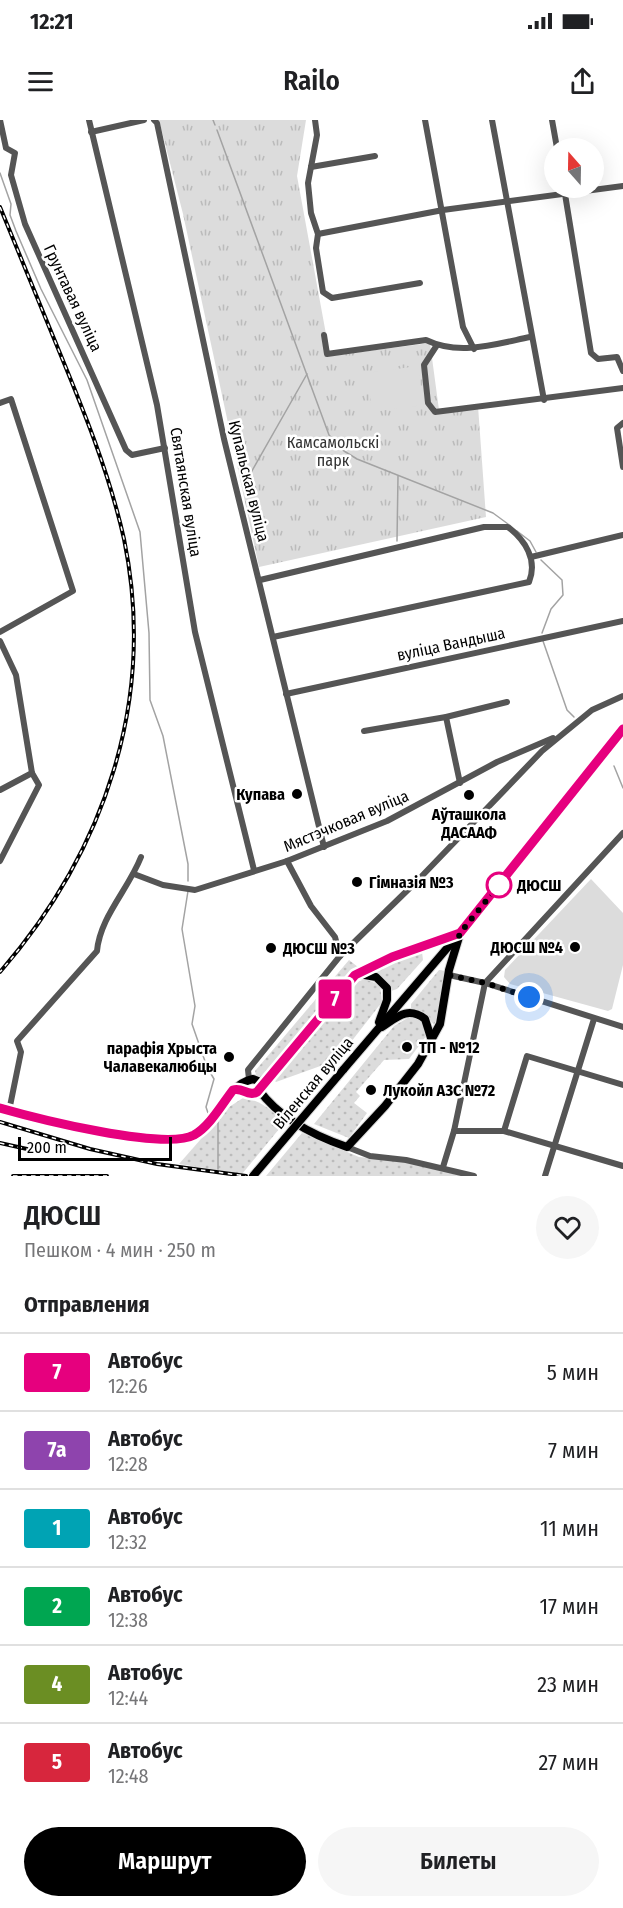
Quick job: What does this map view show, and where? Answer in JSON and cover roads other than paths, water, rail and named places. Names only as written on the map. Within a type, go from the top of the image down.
[{"type":"main road","name":"Віленская вуліца","points":[[253,1176],[460,933],[623,729]]},
{"type":"main road","points":[[248,1080],[260,1088],[285,1116],[309,1131],[347,1147],[418,1064],[443,1013],[448,975],[460,933]]},
{"type":"main road","points":[[235,1088],[251,1094],[260,1088],[355,975],[392,957],[460,933]]},
{"type":"main road","points":[[355,975],[376,976],[387,988],[387,1000],[374,1032]]},
{"type":"main road","points":[[374,1032],[405,1013],[414,1012],[424,1018],[429,1026],[431,1039]]},
{"type":"main road","points":[[0,1108],[100,1132],[180,1139],[198,1133],[235,1088],[248,1080]]},
{"type":"main road","points":[[246,1091],[248,1080]]},
{"type":"street","name":"Грунтавая вуліца","points":[[0,120],[6,148],[15,153],[11,175],[25,224],[126,450],[132,455],[165,448]]},
{"type":"street","name":"Святаянская вуліца","points":[[89,120],[157,405],[195,632],[254,870]]},
{"type":"street","points":[[91,132],[144,120]]},
{"type":"street","name":"Купальская вуліца","points":[[154,120],[157,123],[224,439],[324,847]]},
{"type":"street","points":[[315,120],[317,135],[308,183],[311,213],[318,234],[316,248],[326,296],[332,298],[420,283]]},
{"type":"street","points":[[425,120],[463,327],[474,349]]},
{"type":"street","points":[[492,120],[544,400]]},
{"type":"street","points":[[552,120],[555,138]]},
{"type":"street","points":[[311,167],[375,156]]},
{"type":"street","points":[[604,188],[623,186]]},
{"type":"street","points":[[318,234],[443,210],[544,195]]},
{"type":"street","points":[[566,198],[591,353],[598,358],[617,357],[623,371]]},
{"type":"street","points":[[324,335],[327,354],[426,340],[437,345],[474,349],[531,337]]},
{"type":"street","points":[[437,345],[424,365],[428,404],[435,412],[544,400],[623,388]]},
{"type":"street","points":[[0,403],[11,399],[74,591],[0,632]]},
{"type":"street","points":[[623,423],[617,428],[617,435],[623,467]]},
{"type":"street","points":[[260,580],[484,527],[508,526],[521,537],[531,557],[533,573],[529,582],[273,637]]},
{"type":"street","points":[[531,557],[623,536]]},
{"type":"street","name":"вуліца Вандыша","points":[[285,694],[623,621]]},
{"type":"street","points":[[0,641],[16,675],[32,773],[39,785],[0,861]]},
{"type":"street","points":[[248,1080],[248,1070],[340,956],[419,879],[542,750],[592,710],[623,696]]},
{"type":"street","points":[[364,730],[446,717],[507,702]]},
{"type":"street","points":[[446,717],[460,783]]},
{"type":"street","name":"Мястэчковая вуліца","points":[[134,874],[163,885],[195,890],[287,861],[387,821],[497,762],[559,736]]},
{"type":"street","points":[[537,744],[542,750]]},
{"type":"street","points":[[0,790],[32,773]]},
{"type":"street","points":[[442,1167],[454,1131],[485,983],[623,833]]},
{"type":"street","points":[[9,1111],[21,1052],[17,1041],[98,951],[99,934],[134,874],[141,857]]},
{"type":"street","points":[[287,861],[312,906],[335,938],[340,956]]},
{"type":"street","points":[[448,975],[485,983],[623,1028]]},
{"type":"street","points":[[545,1176],[594,1019]]},
{"type":"street","points":[[504,1131],[527,1056],[623,1085]]},
{"type":"street","points":[[454,1131],[504,1131],[623,1166]]},
{"type":"street","points":[[347,1147],[369,1156],[392,1157],[474,1176]]},
{"type":"waterway","points":[[213,120],[215,125]]},
{"type":"waterway","points":[[217,130],[329,435],[344,451],[357,459],[493,513],[508,524]]},
{"type":"waterway","points":[[0,173],[11,204],[10,215],[16,231],[41,289],[87,380],[140,532],[149,633],[150,700],[163,736],[188,864],[188,881]]},
{"type":"waterway","points":[[245,483],[307,374]]},
{"type":"waterway","points":[[397,541],[398,476]]},
{"type":"waterway","points":[[517,531],[530,541],[536,552]]},
{"type":"waterway","points":[[541,560],[562,580],[563,595],[551,609],[542,633]]},
{"type":"waterway","points":[[543,641],[567,710],[574,717]]},
{"type":"waterway","points":[[614,766],[623,788]]},
{"type":"waterway","points":[[188,891],[182,929],[195,1006],[192,1024],[207,1067],[214,1079],[206,1107],[208,1113]]},
{"type":"waterway","points":[[218,1121],[218,1169]]},
{"type":"railway","points":[[0,207],[86,417],[111,489],[124,539],[132,599],[133,657],[127,714],[114,770],[94,824],[68,876],[37,925],[0,972]]},
{"type":"railway","points":[[0,1122],[90,1149],[157,1164],[246,1176]]},
{"type":"railway","points":[[0,1143],[27,1149]]},
{"type":"railway","points":[[13,1176],[107,1176]]},
{"type":"place","name":"Купава","points":[[297,794]]},
{"type":"place","name":"Аўташкола ДАСААФ","points":[[469,795]]},
{"type":"place","name":"Гімназія №3","points":[[357,882]]},
{"type":"place","name":"ДЮСШ","points":[[499,885]]},
{"type":"place","name":"ДЮСШ №4","points":[[575,947]]},
{"type":"place","name":"ДЮСШ №3","points":[[271,948]]},
{"type":"place","name":"ТП - №12","points":[[407,1047]]},
{"type":"place","name":"парафія Хрыста Чалавекалюбцы","points":[[229,1057]]},
{"type":"place","name":"Лукойл АЗС №72","points":[[371,1090]]},
{"type":"park label","name":"Камсамольскі парк","points":[[333,451]]}]
